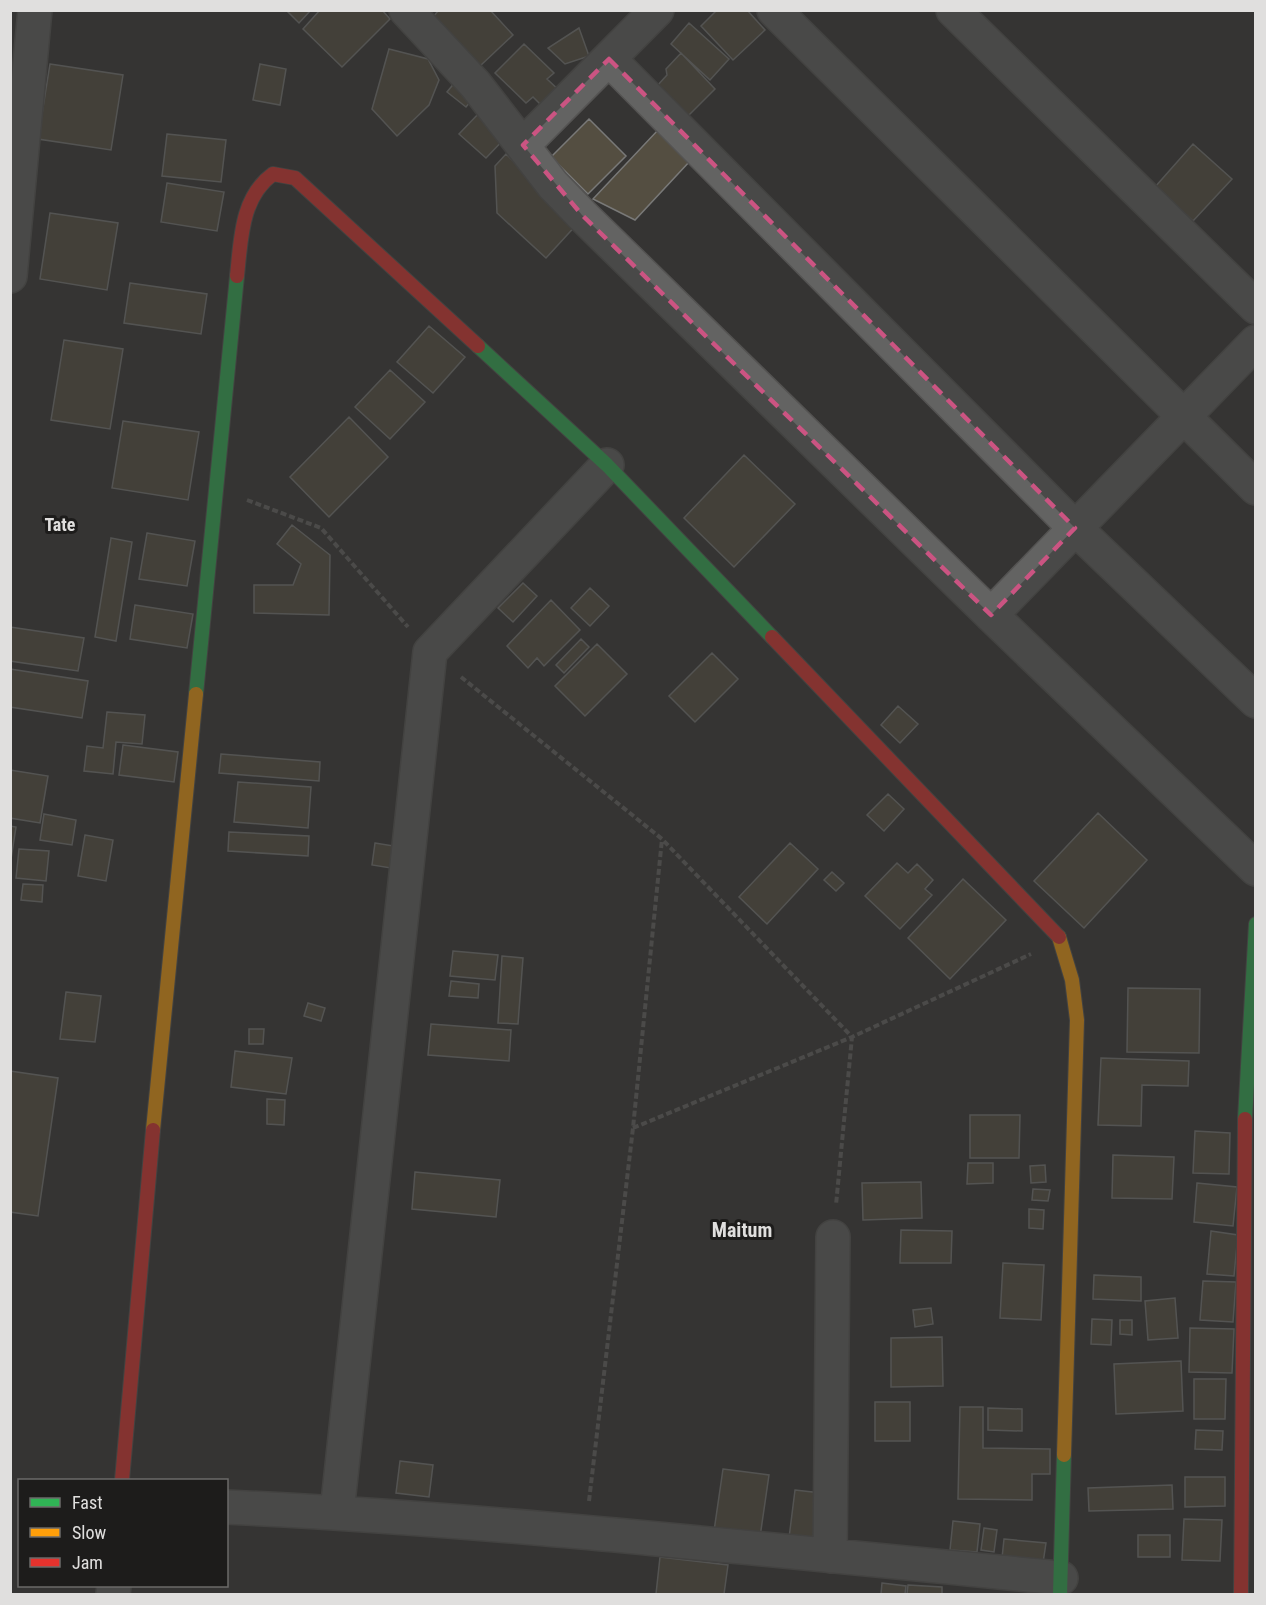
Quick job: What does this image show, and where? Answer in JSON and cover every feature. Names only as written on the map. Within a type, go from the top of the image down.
[{"type":"street","points":[[10,276],[35,10]]},
{"type":"street","points":[[523,145],[657,10]]},
{"type":"street","points":[[774,10],[1256,488]]},
{"type":"street","points":[[953,10],[1256,307]]},
{"type":"street","points":[[414,13],[475,84],[553,185],[582,215],[991,615],[1256,869]]},
{"type":"street","points":[[609,59],[1075,528],[1256,701]]},
{"type":"street","points":[[122,1479],[160,1052],[241,239],[249,204],[258,183],[273,174],[295,178],[607,465],[1061,940],[1072,980],[1077,1020],[1060,1586],[830,1556],[586,1532],[337,1512],[228,1507]]},
{"type":"street","points":[[991,615],[1256,342]]},
{"type":"street","points":[[337,1512],[430,652],[607,465]]},
{"type":"street","points":[[1242,1594],[1245,1091],[1256,924]]},
{"type":"street","points":[[830,1556],[833,1237]]},
{"type":"path","points":[[215,488],[321,528],[430,652],[662,839],[852,1037],[833,1237]]},
{"type":"path","points":[[586,1532],[633,1128],[662,839]]},
{"type":"path","points":[[633,1128],[852,1037],[1061,940]]},
{"type":"highlighted area","points":[[609,59],[1075,528],[991,615],[582,215],[523,145]]},
{"type":"building","points":[[286,10],[311,10],[299,23]]},
{"type":"building","points":[[320,10],[382,10],[390,19],[342,67],[303,29]]},
{"type":"building","points":[[439,10],[490,10],[513,35],[480,66],[432,18]]},
{"type":"building","points":[[717,10],[747,10],[765,30],[733,60],[701,26]]},
{"type":"building","points":[[689,23],[729,59],[710,80],[671,44]]},
{"type":"building","points":[[579,28],[589,56],[565,64],[548,48]]},
{"type":"building","points":[[524,44],[554,73],[547,79],[562,93],[546,110],[533,97],[526,103],[495,73]]},
{"type":"building","points":[[389,49],[428,59],[439,80],[429,105],[397,136],[372,109]]},
{"type":"building","points":[[681,53],[715,89],[688,116],[657,86],[667,75],[666,69]]},
{"type":"building","points":[[50,64],[123,75],[111,150],[38,139]]},
{"type":"building","points":[[260,64],[286,69],[280,105],[253,100]]},
{"type":"building","points":[[460,76],[479,91],[466,107],[447,92]]},
{"type":"building","points":[[481,111],[508,135],[486,158],[459,134]]},
{"type":"building","points":[[589,119],[626,156],[588,194],[551,157]]},
{"type":"building","points":[[658,130],[690,161],[635,220],[593,199]]},
{"type":"building","points":[[167,134],[226,140],[221,182],[162,176]]},
{"type":"building","points":[[1193,144],[1232,179],[1193,221],[1155,187]]},
{"type":"building","points":[[506,154],[579,222],[546,258],[497,213],[495,166]]},
{"type":"building","points":[[167,183],[224,192],[217,231],[161,222]]},
{"type":"building","points":[[50,213],[118,223],[107,290],[40,279]]},
{"type":"building","points":[[130,283],[207,294],[201,334],[124,323]]},
{"type":"building","points":[[429,326],[465,357],[433,393],[397,362]]},
{"type":"building","points":[[64,340],[123,349],[110,429],[51,420]]},
{"type":"building","points":[[390,370],[425,402],[390,439],[355,407]]},
{"type":"building","points":[[349,417],[388,457],[329,517],[290,477]]},
{"type":"building","points":[[123,421],[199,432],[188,500],[112,488]]},
{"type":"building","points":[[744,455],[795,504],[734,567],[684,518]]},
{"type":"building","points":[[292,525],[330,555],[329,615],[254,613],[254,585],[293,585],[301,564],[277,544]]},
{"type":"building","points":[[147,533],[195,541],[187,586],[139,579]]},
{"type":"building","points":[[111,538],[132,542],[116,641],[95,637]]},
{"type":"building","points":[[523,583],[537,596],[513,622],[498,608]]},
{"type":"building","points":[[590,588],[609,606],[590,626],[571,608]]},
{"type":"building","points":[[551,600],[580,630],[544,666],[537,658],[528,668],[507,646]]},
{"type":"building","points":[[135,605],[193,614],[187,648],[130,639]]},
{"type":"building","points":[[10,627],[84,638],[78,671],[10,661]]},
{"type":"building","points":[[581,639],[589,647],[564,673],[556,665]]},
{"type":"building","points":[[597,644],[627,674],[585,716],[555,686]]},
{"type":"building","points":[[712,653],[738,679],[695,722],[669,696]]},
{"type":"building","points":[[10,669],[88,681],[82,718],[10,707]]},
{"type":"building","points":[[898,706],[918,724],[900,743],[881,725]]},
{"type":"building","points":[[107,712],[145,715],[142,744],[116,742],[113,774],[84,771],[87,746],[103,748]]},
{"type":"building","points":[[123,745],[178,752],[174,782],[119,775]]},
{"type":"building","points":[[221,754],[320,762],[319,781],[219,773]]},
{"type":"building","points":[[10,770],[48,776],[40,823],[10,818]]},
{"type":"building","points":[[238,782],[311,787],[308,828],[234,822]]},
{"type":"building","points":[[888,794],[904,809],[884,831],[867,815]]},
{"type":"building","points":[[1098,813],[1147,860],[1084,928],[1034,881]]},
{"type":"building","points":[[44,814],[76,820],[72,845],[40,840]]},
{"type":"building","points":[[10,826],[16,827],[11,859],[10,858]]},
{"type":"building","points":[[229,832],[309,836],[308,856],[228,851]]},
{"type":"building","points":[[85,835],[113,840],[106,881],[78,876]]},
{"type":"building","points":[[375,843],[400,847],[397,869],[372,865]]},
{"type":"building","points":[[790,843],[818,869],[767,924],[739,897]]},
{"type":"building","points":[[19,849],[49,851],[46,881],[16,878]]},
{"type":"building","points":[[897,863],[908,873],[917,864],[933,880],[925,889],[932,895],[900,929],[865,896]]},
{"type":"building","points":[[832,872],[844,883],[836,891],[824,880]]},
{"type":"building","points":[[963,879],[1006,920],[950,979],[908,938]]},
{"type":"building","points":[[23,884],[43,885],[42,902],[21,900]]},
{"type":"building","points":[[453,951],[498,955],[495,980],[450,976]]},
{"type":"building","points":[[502,956],[523,958],[518,1024],[498,1023]]},
{"type":"building","points":[[451,981],[479,984],[478,998],[449,996]]},
{"type":"building","points":[[1128,988],[1200,989],[1199,1053],[1127,1052]]},
{"type":"building","points":[[66,992],[101,996],[95,1042],[60,1039]]},
{"type":"building","points":[[308,1003],[325,1008],[321,1021],[304,1016]]},
{"type":"building","points":[[431,1024],[511,1030],[509,1061],[428,1055]]},
{"type":"building","points":[[249,1029],[264,1029],[263,1044],[249,1044]]},
{"type":"building","points":[[235,1051],[292,1058],[286,1094],[231,1087]]},
{"type":"building","points":[[1101,1058],[1189,1061],[1188,1086],[1142,1085],[1141,1126],[1098,1125]]},
{"type":"building","points":[[10,1071],[58,1078],[38,1216],[10,1212]]},
{"type":"building","points":[[267,1099],[285,1100],[284,1125],[267,1124]]},
{"type":"building","points":[[970,1115],[1020,1115],[1019,1158],[970,1158]]},
{"type":"building","points":[[1195,1131],[1230,1133],[1229,1174],[1193,1173]]},
{"type":"building","points":[[1113,1155],[1174,1157],[1172,1199],[1112,1198]]},
{"type":"building","points":[[968,1163],[993,1163],[993,1183],[967,1184]]},
{"type":"building","points":[[1045,1165],[1046,1182],[1031,1183],[1030,1166]]},
{"type":"building","points":[[415,1172],[500,1180],[496,1217],[412,1209]]},
{"type":"building","points":[[921,1182],[922,1218],[863,1220],[862,1183]]},
{"type":"building","points":[[1197,1183],[1237,1187],[1233,1226],[1194,1222]]},
{"type":"building","points":[[1033,1189],[1050,1190],[1048,1201],[1032,1200]]},
{"type":"building","points":[[1029,1209],[1044,1210],[1043,1229],[1029,1228]]},
{"type":"building","points":[[901,1230],[952,1231],[951,1263],[900,1263]]},
{"type":"building","points":[[1211,1231],[1238,1235],[1234,1276],[1207,1274]]},
{"type":"building","points":[[1003,1263],[1044,1265],[1041,1320],[1000,1318]]},
{"type":"building","points":[[1094,1275],[1141,1277],[1141,1301],[1093,1299]]},
{"type":"building","points":[[1203,1281],[1236,1282],[1233,1322],[1200,1320]]},
{"type":"building","points":[[1175,1298],[1178,1338],[1148,1340],[1145,1301]]},
{"type":"building","points":[[931,1308],[933,1324],[915,1327],[913,1310]]},
{"type":"building","points":[[1092,1319],[1112,1320],[1111,1345],[1091,1344]]},
{"type":"building","points":[[1120,1320],[1132,1320],[1132,1335],[1120,1334]]},
{"type":"building","points":[[1190,1328],[1234,1329],[1232,1373],[1189,1372]]},
{"type":"building","points":[[942,1337],[943,1386],[891,1387],[891,1338]]},
{"type":"building","points":[[1181,1361],[1183,1411],[1116,1414],[1114,1364]]},
{"type":"building","points":[[1194,1379],[1226,1379],[1225,1419],[1194,1419]]},
{"type":"building","points":[[875,1402],[910,1402],[910,1441],[875,1441]]},
{"type":"building","points":[[960,1407],[983,1407],[983,1448],[1050,1449],[1050,1474],[1032,1474],[1032,1500],[958,1499]]},
{"type":"building","points":[[988,1408],[1022,1409],[1022,1431],[988,1430]]},
{"type":"building","points":[[1196,1430],[1223,1431],[1222,1450],[1195,1449]]},
{"type":"building","points":[[400,1461],[433,1465],[429,1497],[396,1493]]},
{"type":"building","points":[[723,1469],[769,1475],[760,1537],[714,1531]]},
{"type":"building","points":[[1185,1477],[1225,1477],[1225,1506],[1185,1507]]},
{"type":"building","points":[[1172,1485],[1173,1509],[1089,1511],[1088,1488]]},
{"type":"building","points":[[795,1490],[821,1493],[815,1541],[789,1538]]},
{"type":"building","points":[[1184,1519],[1222,1520],[1220,1561],[1182,1560]]},
{"type":"building","points":[[953,1521],[980,1524],[977,1552],[950,1550]]},
{"type":"building","points":[[984,1528],[997,1530],[994,1552],[981,1550]]},
{"type":"building","points":[[1138,1535],[1170,1535],[1170,1557],[1138,1557]]},
{"type":"building","points":[[1004,1539],[1046,1543],[1043,1563],[1002,1558]]},
{"type":"building","points":[[660,1557],[728,1565],[724,1594],[656,1594]]},
{"type":"building","points":[[882,1583],[906,1586],[905,1594],[881,1594]]},
{"type":"building","points":[[908,1585],[942,1587],[942,1594],[907,1594]]},
{"type":"traffic: fast","points":[[196,694],[237,276]]},
{"type":"traffic: fast","points":[[478,346],[607,465],[772,637]]},
{"type":"traffic: fast","points":[[1245,1119],[1256,924]]},
{"type":"traffic: fast","points":[[1060,1594],[1064,1455]]},
{"type":"traffic: slow","points":[[153,1130],[196,694]]},
{"type":"traffic: slow","points":[[1059,937],[1072,980],[1077,1020],[1064,1455]]},
{"type":"traffic: jam","points":[[237,276],[244,220],[254,194],[273,174],[295,178],[478,346]]},
{"type":"traffic: jam","points":[[772,637],[1059,937]]},
{"type":"traffic: jam","points":[[1241,1594],[1245,1119]]},
{"type":"traffic: jam","points":[[122,1479],[153,1130]]},
{"type":"district","name":"Tate","points":[[60,525]]},
{"type":"district","name":"Maitum","points":[[742,1230]]}]
